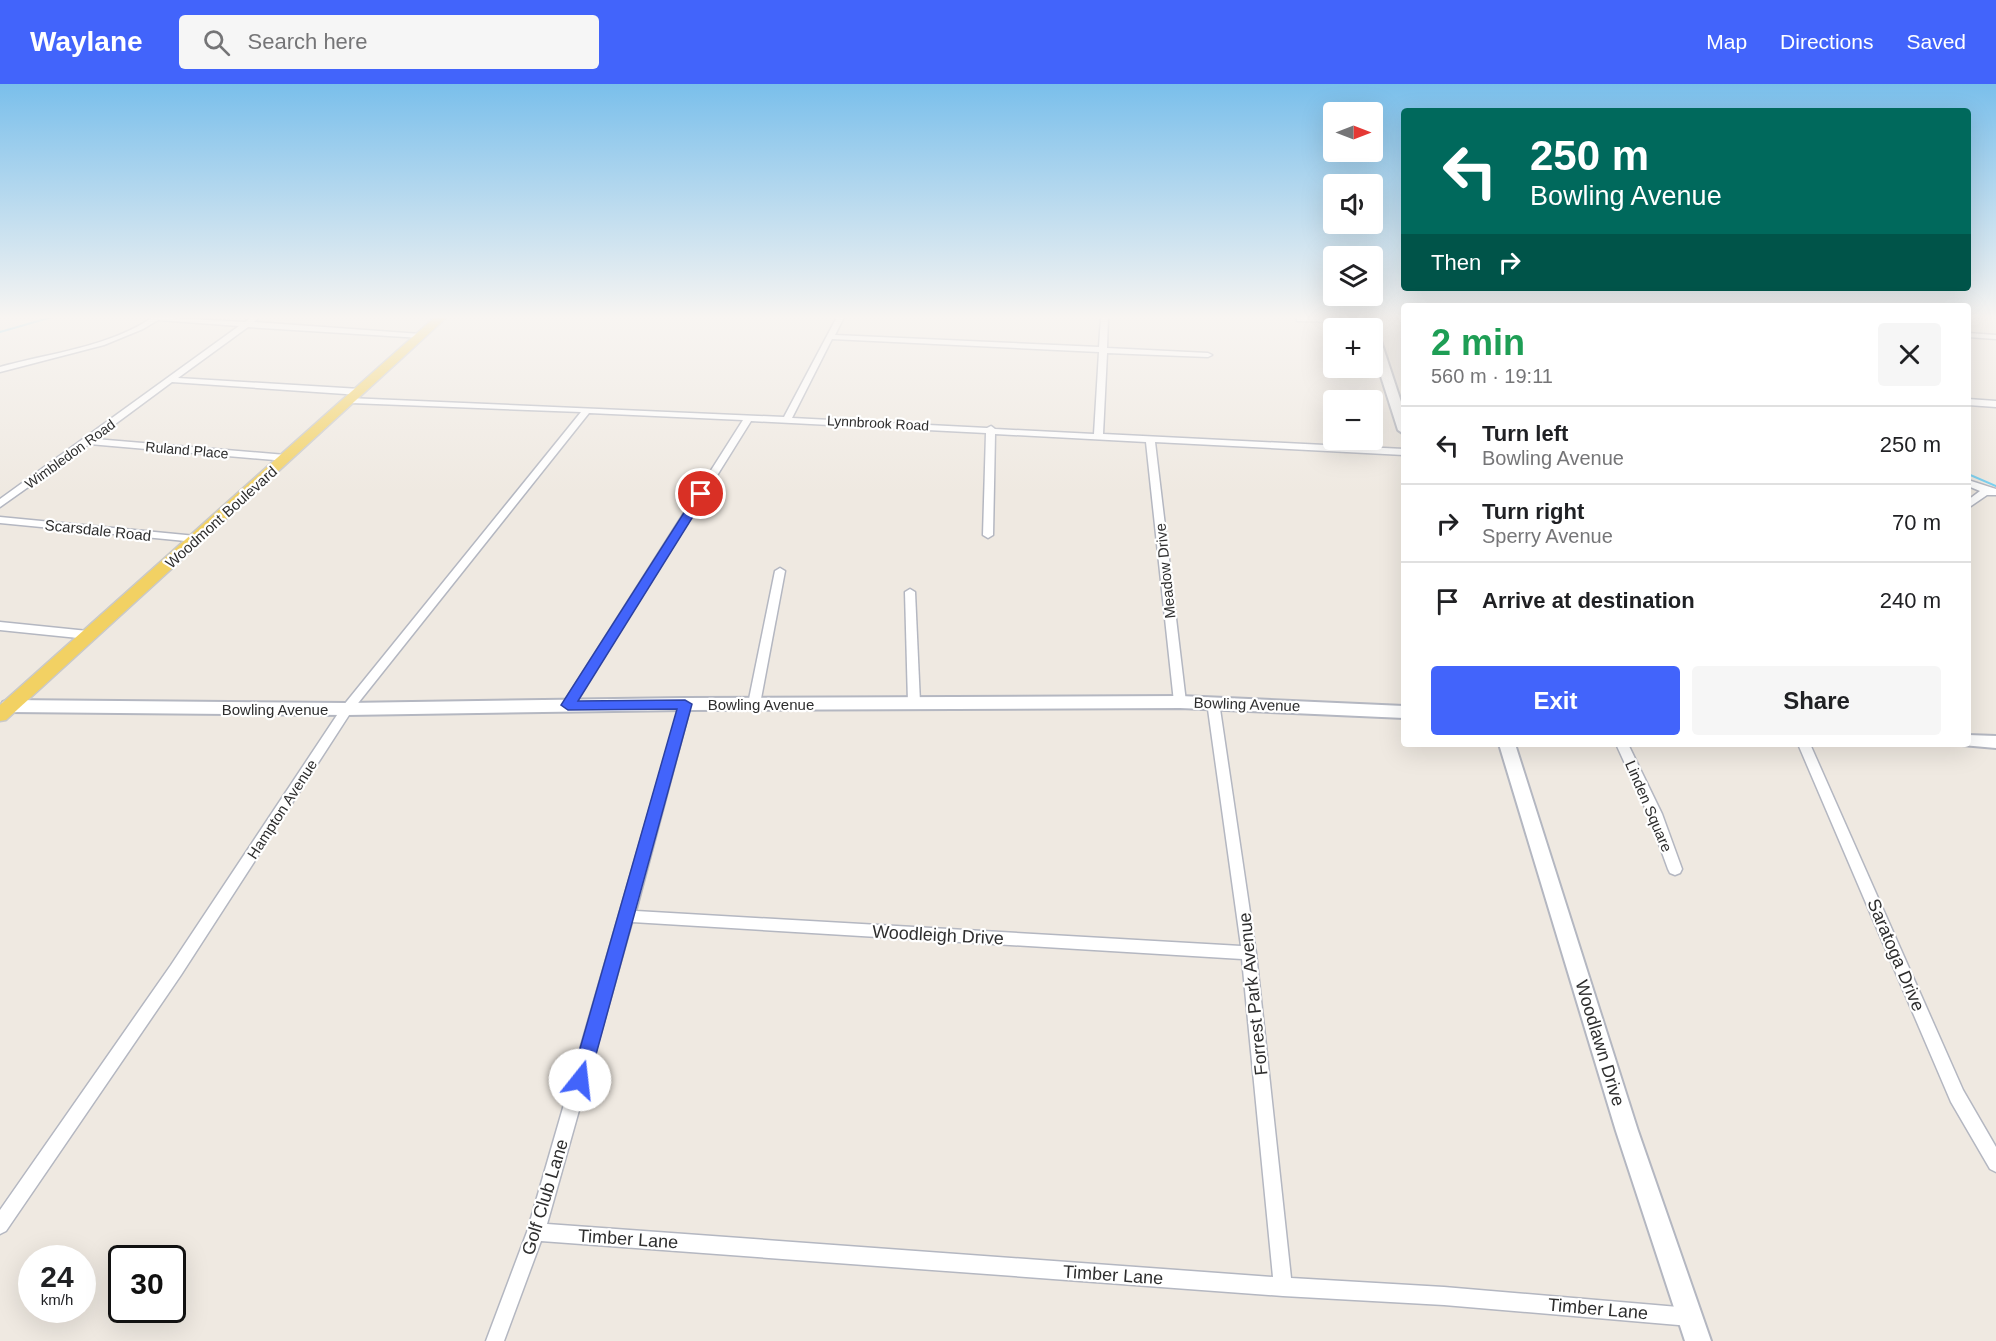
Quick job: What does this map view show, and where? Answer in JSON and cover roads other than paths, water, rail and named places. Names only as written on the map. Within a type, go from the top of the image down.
[{"type":"main road","name":"Woodmont Boulevard","points":[[5,711],[377,376]]},
{"type":"street","name":"Wimbledon Road","points":[[0,504],[177,376]]},
{"type":"street","points":[[788,418],[810,376]]},
{"type":"street","points":[[1098,436],[1102,376]]},
{"type":"street","points":[[1387,376],[1401,420]]},
{"type":"street","name":"Lynnbrook Road","points":[[171,380],[355,396],[587,410],[788,418],[1150,440],[1401,452]]},
{"type":"street","points":[[1971,402],[1996,404]]},
{"type":"street","name":"Hampton Avenue","points":[[0,1225],[176,970],[347,710],[587,410]]},
{"type":"street","points":[[568,705],[749,417]]},
{"type":"street","points":[[988,536],[991,429]]},
{"type":"street","name":"Meadow Drive","points":[[1150,440],[1180,702]]},
{"type":"street","name":"Ruland Place","points":[[89,441],[286,458]]},
{"type":"street","points":[[1971,484],[1993,493]]},
{"type":"street","points":[[1971,504],[1993,493]]},
{"type":"street","name":"Scarsdale Road","points":[[0,520],[196,539]]},
{"type":"street","points":[[754,704],[780,571]]},
{"type":"street","points":[[910,592],[914,703]]},
{"type":"street","points":[[0,626],[88,636]]},
{"type":"street","name":"Bowling Avenue","points":[[5,711],[347,710],[685,704],[1213,702],[1401,712]]},
{"type":"street","name":"Forrest Park Avenue","points":[[1213,702],[1249,953],[1283,1287]]},
{"type":"street","name":"Golf Club Lane","points":[[495,1341],[536,1232],[685,704]]},
{"type":"street","points":[[1971,741],[1996,742]]},
{"type":"street","name":"Woodlawn Drive","points":[[1508,747],[1627,1131],[1698,1341]]},
{"type":"street","name":"Linden Square","points":[[1623,747],[1655,814],[1674,868]]},
{"type":"street","name":"Saratoga Drive","points":[[1805,747],[1957,1096],[1996,1162]]},
{"type":"street","name":"Woodleigh Drive","points":[[627,916],[1249,953]]},
{"type":"street","name":"Timber Lane","points":[[536,1232],[1283,1287],[1444,1296],[1690,1317]]},
{"type":"waterway","points":[[1971,475],[1996,486]]}]
